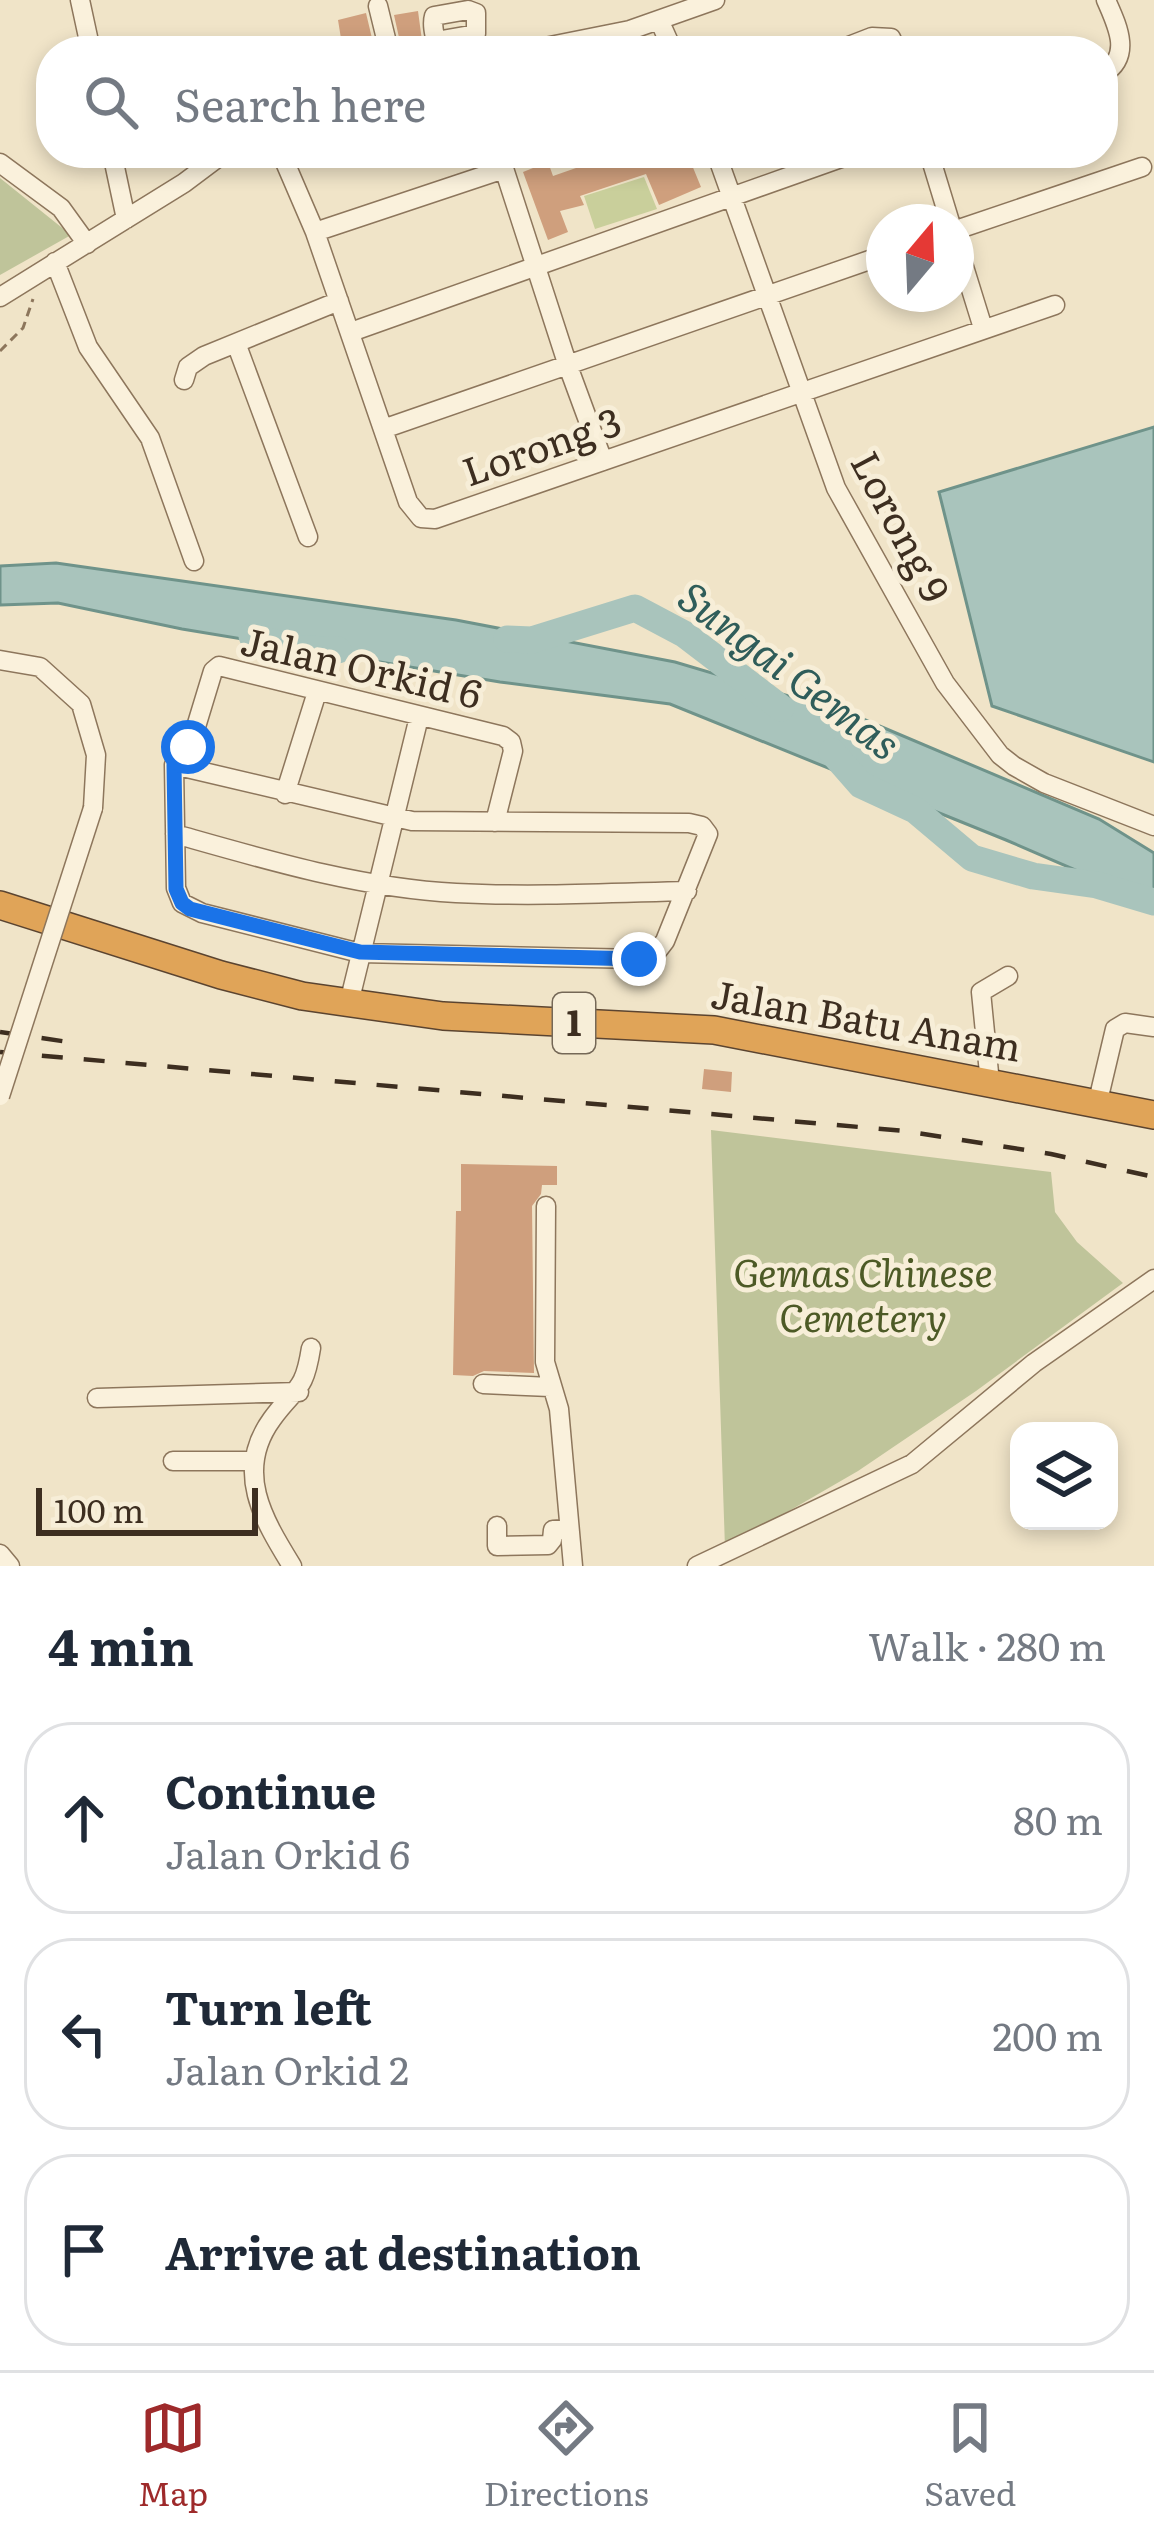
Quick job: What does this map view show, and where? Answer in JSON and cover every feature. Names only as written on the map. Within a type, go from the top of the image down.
[{"type":"highway","name":"Jalan Batu Anam","points":[[0,905],[221,975],[349,1003],[443,1016],[714,1030],[1154,1115]]},
{"type":"street","points":[[80,0],[88,36]]},
{"type":"street","points":[[581,36],[716,0]]},
{"type":"street","points":[[1106,0],[1118,36]]},
{"type":"street","points":[[378,6],[385,36]]},
{"type":"street","points":[[0,163],[61,208],[87,244]]},
{"type":"street","points":[[974,224],[1142,167]]},
{"type":"street","points":[[115,168],[126,219]]},
{"type":"street","points":[[0,297],[202,168]]},
{"type":"street","name":"Lorong 3","points":[[287,168],[315,232],[411,508],[427,519],[1055,305]]},
{"type":"street","points":[[315,232],[484,168]]},
{"type":"street","points":[[504,168],[603,461]]},
{"type":"street","name":"Lorong 9","points":[[721,168],[836,488],[945,683],[1014,766],[1044,783],[1154,826]]},
{"type":"street","points":[[351,332],[812,168]]},
{"type":"street","points":[[934,168],[945,204]]},
{"type":"street","points":[[386,428],[866,261]]},
{"type":"street","points":[[55,262],[88,347],[151,438],[194,561]]},
{"type":"street","points":[[974,299],[983,328]]},
{"type":"street","points":[[184,380],[193,362],[339,301]]},
{"type":"street","points":[[236,343],[308,537]]},
{"type":"street","points":[[0,660],[40,667],[81,704],[96,755],[92,808],[0,1096]]},
{"type":"street","name":"Jalan Orkid 6","points":[[360,952],[202,914],[182,903],[176,889],[174,765],[192,740],[217,667],[495,733],[511,742],[512,760],[495,821]]},
{"type":"street","points":[[285,794],[317,692]]},
{"type":"street","points":[[349,1003],[418,717]]},
{"type":"street","points":[[174,765],[412,821],[689,823],[707,830],[687,891],[659,950],[639,959],[360,952]]},
{"type":"street","points":[[176,834],[377,884],[454,893],[687,891]]},
{"type":"street","points":[[990,1083],[981,992],[1008,976]]},
{"type":"street","points":[[1097,1105],[1115,1029],[1125,1023],[1154,1028]]},
{"type":"street","points":[[546,1206],[544,1348],[550,1387],[559,1408],[572,1566]]},
{"type":"street","points":[[697,1566],[912,1464],[1034,1363],[1154,1279]]},
{"type":"street","points":[[292,1566],[265,1521],[253,1486],[254,1460],[270,1421],[307,1377],[311,1348]]},
{"type":"street","points":[[483,1384],[550,1387]]},
{"type":"street","points":[[97,1398],[299,1392]]},
{"type":"street","points":[[173,1461],[254,1460]]},
{"type":"street","points":[[497,1546],[548,1545],[553,1530],[569,1529]]},
{"type":"street","points":[[0,1554],[10,1566]]},
{"type":"path","points":[[0,351],[14,341],[28,320],[33,300],[30,278]]},
{"type":"green space","points":[[644,177],[657,209],[595,229],[584,196]]},
{"type":"green space","points":[[0,178],[71,235],[0,275]]},
{"type":"green space","name":"Gemas Chinese Cemetery","points":[[711,1130],[1051,1172],[1055,1212],[1077,1242],[1123,1283],[858,1471],[725,1548]]},
{"type":"water","points":[[1154,427],[1154,762],[992,706],[939,492]]},
{"type":"water","points":[[56,563],[456,620],[675,662],[856,716],[1099,819],[1154,853],[1154,904],[670,704],[500,682],[182,629],[58,603],[0,605],[0,566]]},
{"type":"building","points":[[418,11],[421,36],[399,36],[394,15]]},
{"type":"building","points":[[366,13],[371,36],[341,36],[338,20]]},
{"type":"building","points":[[550,168],[553,176],[576,168],[693,168],[701,187],[659,205],[646,174],[580,196],[584,205],[560,211],[568,232],[548,240],[523,172]]},
{"type":"building","points":[[704,1069],[732,1072],[731,1092],[702,1089]]},
{"type":"building","points":[[461,1164],[557,1166],[557,1185],[542,1185],[532,1206],[534,1373],[453,1375]]},
{"type":"waterway","name":"Sungai Gemas","points":[[507,639],[532,640],[635,608],[684,634],[781,708]]},
{"type":"waterway","name":"Sungai Gemas","points":[[252,636],[295,649],[338,650]]},
{"type":"waterway","name":"Sungai Gemas","points":[[832,752],[861,785],[915,810],[972,858],[1154,902]]},
{"type":"railway","points":[[0,1032],[75,1043]]},
{"type":"railway","points":[[0,1052],[905,1131],[1051,1154],[1154,1177]]},
{"type":"route","points":[[188,747],[174,765],[176,889],[190,909],[360,952],[639,959]]}]
